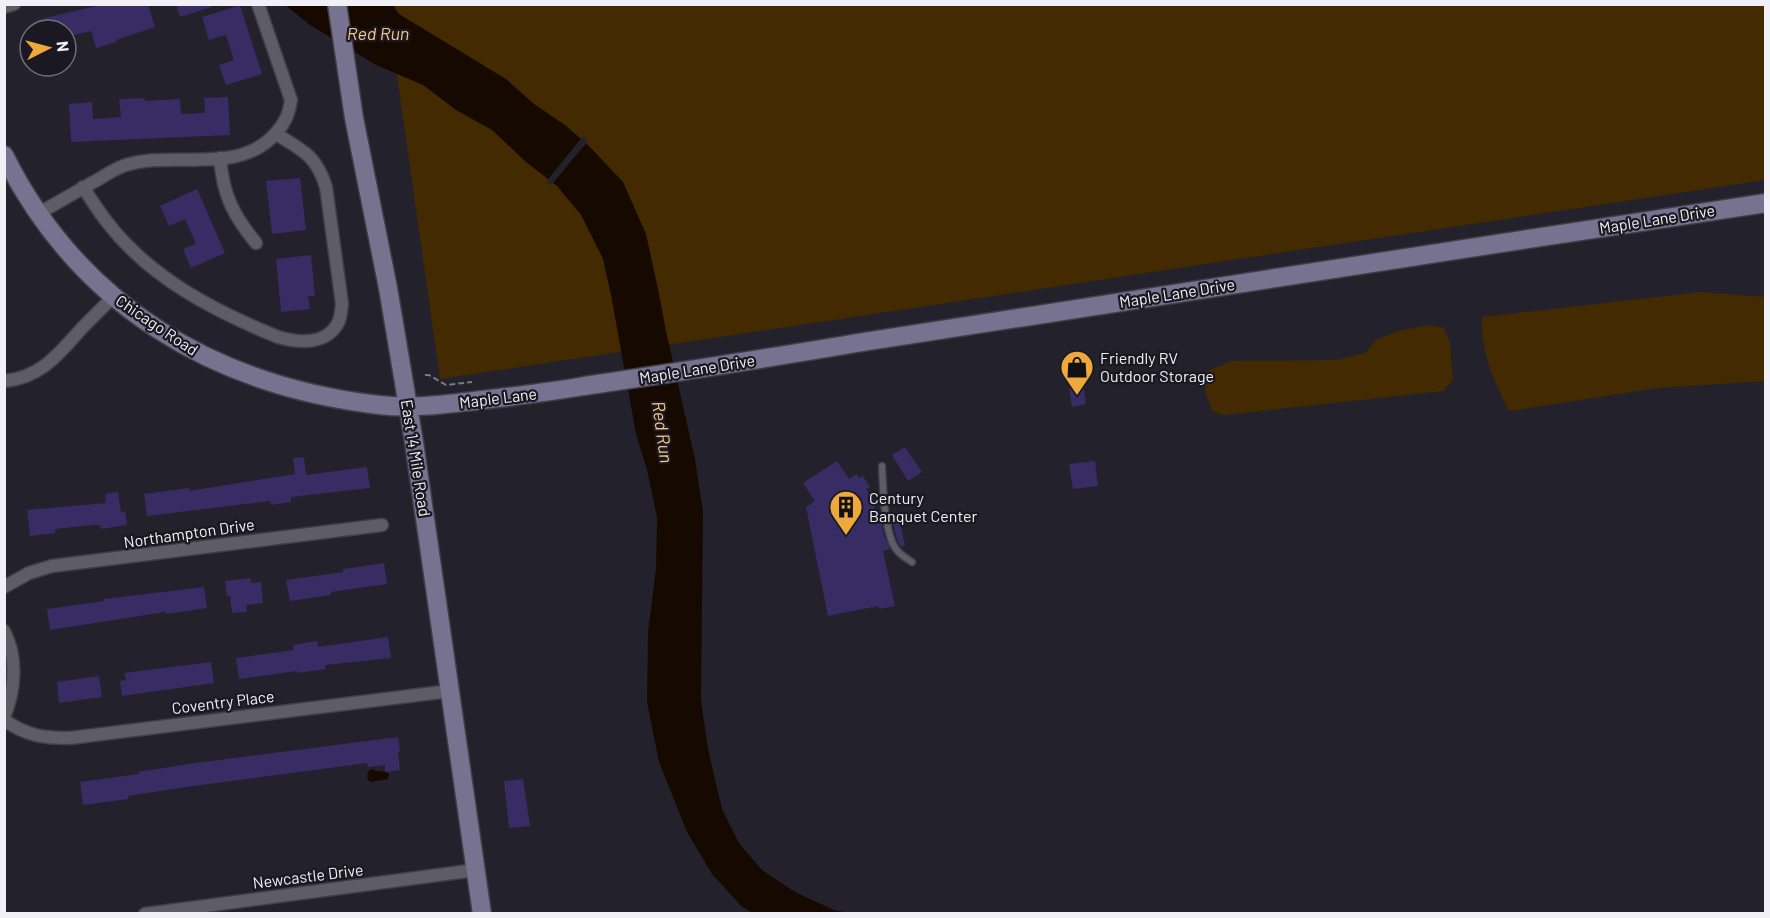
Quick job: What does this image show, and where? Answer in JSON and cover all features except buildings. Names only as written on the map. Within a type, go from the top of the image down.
[{"type":"main road","name":"East 14 Mile Road","points":[[337,4],[359,146],[388,288],[408,407],[482,914]]},
{"type":"main road","name":"Chicago Road","points":[[4,155],[39,213],[72,258],[113,297],[179,343],[244,374],[306,392],[408,407]]},
{"type":"main road","name":"Maple Lane Drive","points":[[588,386],[1766,202]]},
{"type":"main road","name":"Maple Lane","points":[[408,407],[531,395],[588,386]]},
{"type":"street","points":[[4,7],[14,4]]},
{"type":"street","points":[[39,213],[123,166],[141,162],[236,156],[262,146],[276,134],[290,113],[291,100],[258,4]]},
{"type":"street","points":[[83,187],[107,222],[128,246],[184,291],[214,309],[278,337],[307,342],[318,340],[329,333],[339,322],[342,304],[326,186],[315,162],[305,152],[276,134]]},
{"type":"street","points":[[220,158],[223,186],[229,203],[243,228],[256,243]]},
{"type":"street","points":[[4,381],[23,378],[38,371],[51,361],[113,297]]},
{"type":"street","name":"Northampton Drive","points":[[4,587],[29,573],[52,566],[382,525]]},
{"type":"street","points":[[4,631],[11,651],[13,672],[13,689],[4,718]]},
{"type":"street","name":"Coventry Place","points":[[4,718],[16,728],[39,737],[70,738],[450,691]]},
{"type":"street","name":"Newcastle Drive","points":[[145,914],[476,870]]},
{"type":"lane","points":[[882,466],[884,500],[892,543],[901,555],[912,562]]},
{"type":"path","points":[[425,375],[446,385],[472,382]]},
{"type":"shaded area","points":[[387,5],[1765,5],[1765,180],[440,379]]},
{"type":"shaded area","points":[[1701,292],[1765,297],[1765,381],[1658,388],[1509,411],[1493,377],[1486,354],[1482,317]]},
{"type":"shaded area","points":[[1429,325],[1444,328],[1450,343],[1453,380],[1443,391],[1224,415],[1212,411],[1205,390],[1205,372],[1231,361],[1337,360],[1365,353],[1376,340],[1398,331]]},
{"type":"water","name":"Red Run","points":[[285,5],[393,5],[399,14],[506,79],[534,104],[565,125],[588,145],[623,182],[646,234],[695,459],[703,511],[701,700],[708,749],[722,809],[739,843],[762,870],[795,892],[834,910],[850,913],[753,913],[742,907],[712,874],[687,832],[659,762],[647,702],[648,632],[656,569],[657,517],[647,470],[636,434],[603,259],[581,215],[557,186],[526,162],[492,130],[456,110],[423,85],[376,65],[310,25]]},
{"type":"water","points":[[372,769],[387,772],[388,779],[371,782],[367,775]]},
{"type":"pier","points":[[583,136],[588,141],[551,185],[546,182]]},
{"type":"place","name":"Friendly RV Outdoor Storage","points":[[1077,396]]},
{"type":"place","name":"Century Banquet Center","points":[[846,536]]}]
